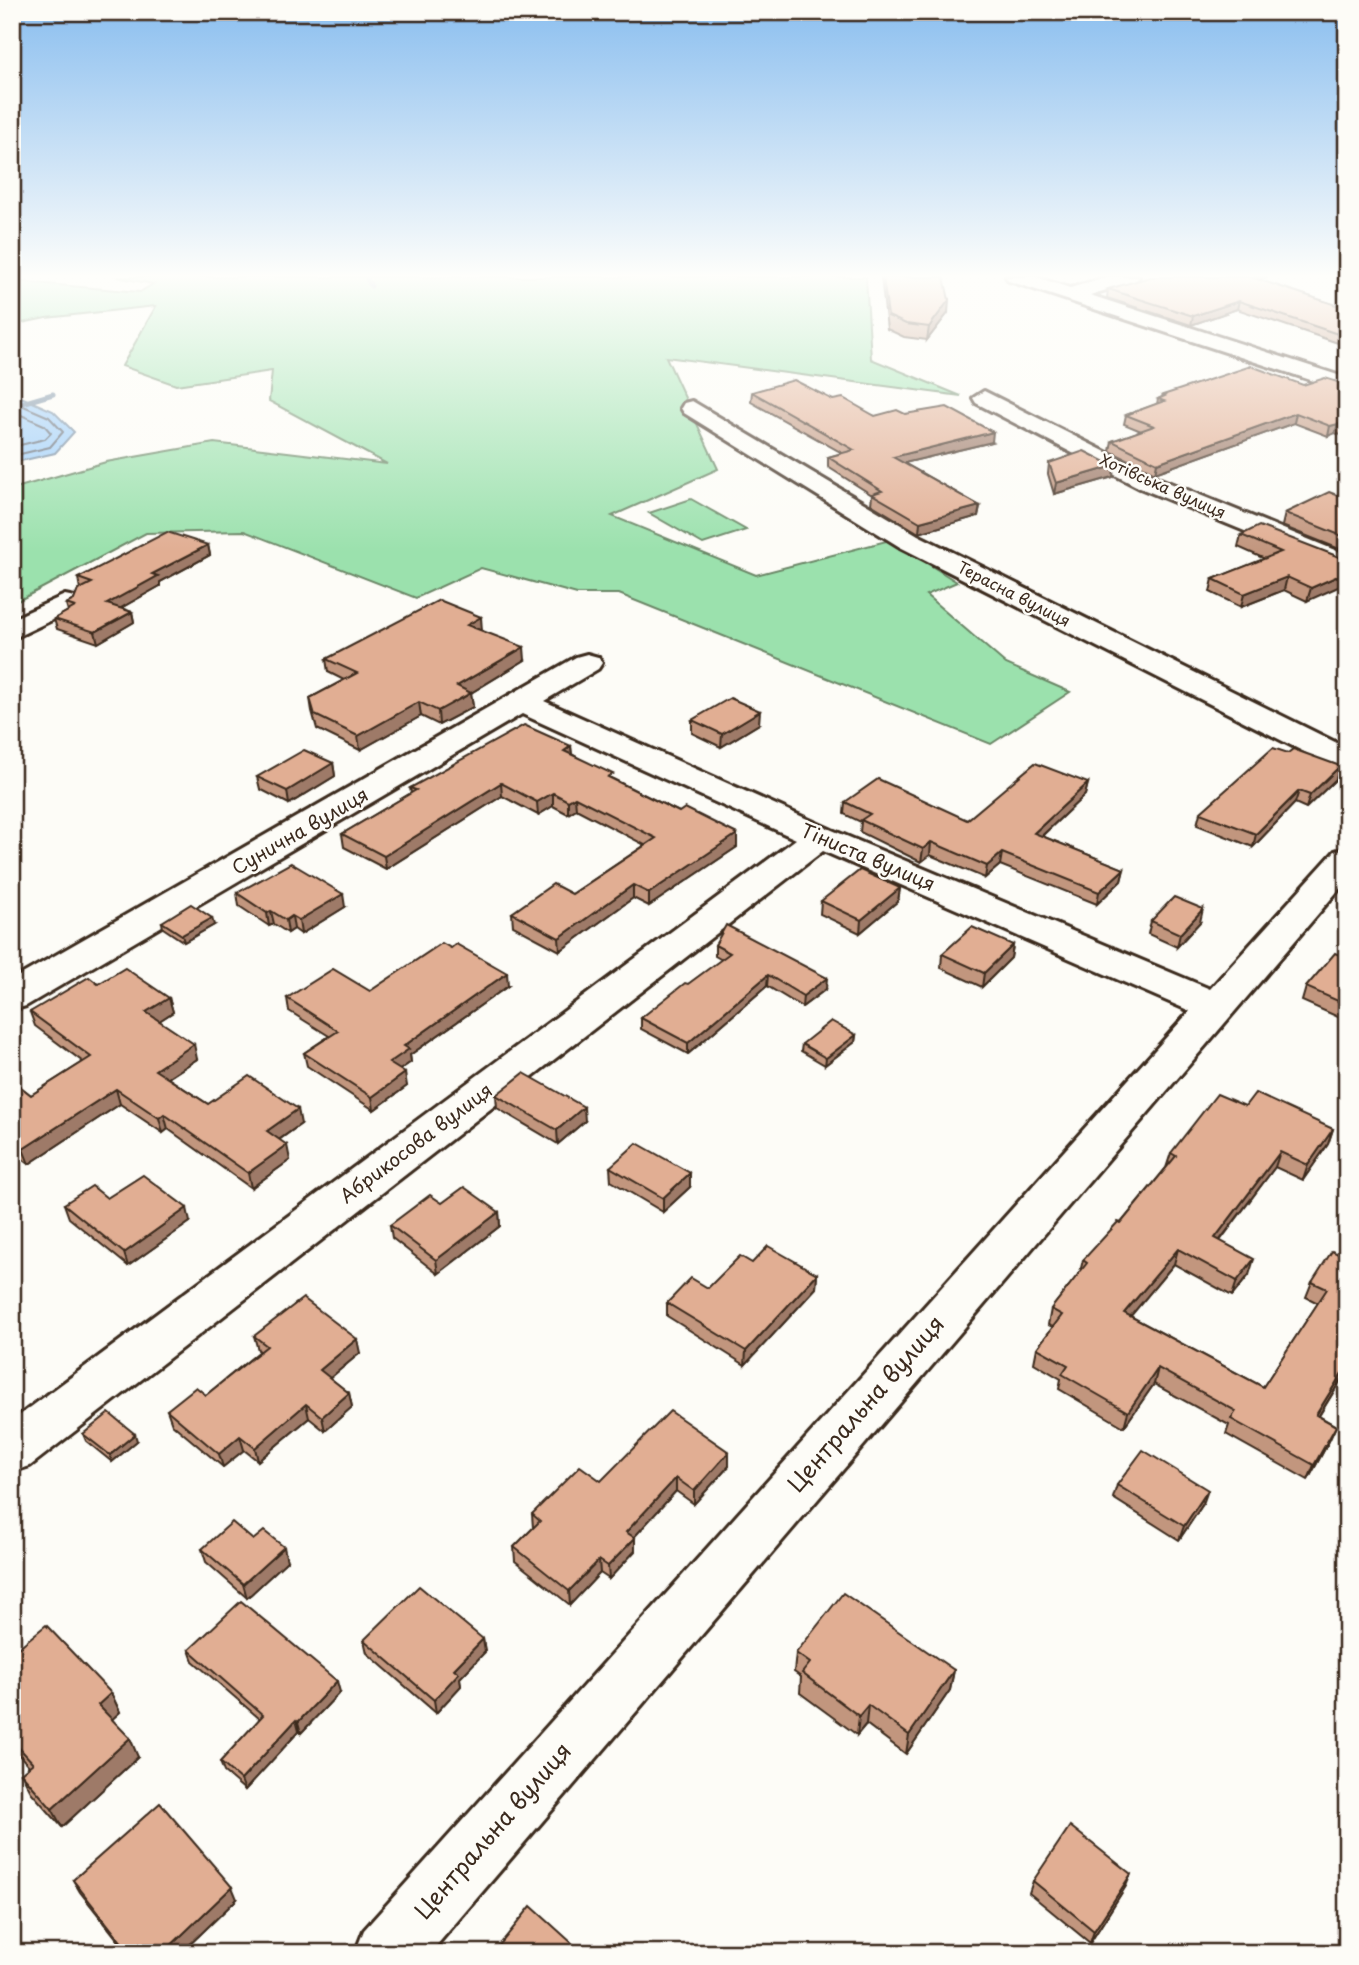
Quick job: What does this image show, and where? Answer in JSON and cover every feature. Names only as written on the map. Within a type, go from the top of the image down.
[{"type":"street","points":[[1300,369],[1347,385]]},
{"type":"street","points":[[1310,372],[1320,369]]},
{"type":"street","name":"Хотівська вулиця","points":[[984,398],[1149,483],[1347,565]]},
{"type":"street","name":"Терасна вулиця","points":[[692,408],[909,541],[1347,761]]},
{"type":"street","points":[[12,631],[65,603]]},
{"type":"street","name":"Сунична вулиця","points":[[12,997],[523,703],[587,663]]},
{"type":"street","name":"Тіниста вулиця","points":[[523,703],[820,837],[1214,1006]]},
{"type":"street","name":"Абрикосова вулиця","points":[[12,1450],[820,837]]},
{"type":"street","name":"Центральна вулиця","points":[[387,1953],[1214,1006],[1347,858]]},
{"type":"green space","points":[[130,369],[671,369],[718,469],[612,516],[756,575],[890,540],[957,582],[926,595],[1006,664],[1070,692],[991,744],[619,594],[577,594],[481,568],[416,598],[244,531],[146,533],[12,604],[12,489],[106,462],[214,443],[387,464],[269,401],[272,371],[176,385]]},
{"type":"green space","points":[[754,369],[895,369],[961,396]]},
{"type":"green space","points":[[691,499],[746,530],[703,544],[649,513]]},
{"type":"water","points":[[12,393],[53,411],[74,432],[55,453],[12,463]]},
{"type":"building","points":[[1243,369],[1258,369],[1303,385],[1325,378],[1347,385],[1347,427],[1338,424],[1330,426],[1296,413],[1157,463],[1112,441],[1154,426],[1126,415],[1164,401],[1158,399],[1165,396],[1163,395]]},
{"type":"building","points":[[794,380],[833,400],[843,398],[875,416],[897,410],[905,414],[947,407],[993,432],[893,457],[980,506],[920,522],[872,494],[882,491],[828,457],[854,450],[752,392]]},
{"type":"building","points":[[1084,451],[1114,466],[1056,483],[1049,463]]},
{"type":"building","points":[[1329,492],[1347,499],[1347,538],[1285,513]]},
{"type":"building","points":[[1259,526],[1347,560],[1347,572],[1311,588],[1287,577],[1244,594],[1213,579],[1281,552],[1241,535]]},
{"type":"building","points":[[167,532],[208,545],[152,574],[158,576],[107,604],[132,612],[95,632],[54,619],[75,607],[66,604],[74,600],[78,590],[92,583],[78,578]]},
{"type":"building","points":[[439,600],[481,617],[467,625],[524,647],[457,686],[471,693],[438,711],[419,702],[358,736],[315,715],[310,698],[357,673],[326,659]]},
{"type":"building","points":[[730,698],[760,711],[722,734],[692,720]]},
{"type":"building","points":[[524,725],[571,746],[564,751],[613,774],[608,777],[679,812],[685,808],[737,834],[649,893],[633,885],[559,938],[512,913],[553,884],[572,894],[656,838],[575,797],[568,801],[553,793],[537,802],[501,783],[384,856],[342,834],[416,790],[410,788]]},
{"type":"building","points":[[1273,748],[1288,753],[1293,749],[1340,766],[1310,795],[1299,791],[1256,834],[1200,813]]},
{"type":"building","points":[[304,750],[333,763],[287,791],[257,777]]},
{"type":"building","points":[[1035,763],[1088,783],[1034,833],[1124,869],[1099,892],[1002,853],[987,866],[931,842],[923,849],[861,820],[870,814],[845,802],[878,779],[967,820]]},
{"type":"building","points":[[291,863],[343,894],[299,920],[292,916],[286,920],[271,911],[267,913],[237,893]]},
{"type":"building","points":[[860,870],[900,888],[861,920],[821,901]]},
{"type":"building","points":[[1174,897],[1203,909],[1180,934],[1151,921]]},
{"type":"building","points":[[191,904],[212,918],[182,935],[162,922]]},
{"type":"building","points":[[726,925],[827,978],[803,996],[768,975],[688,1043],[641,1018],[685,983],[688,984],[730,953],[715,945]]},
{"type":"building","points":[[972,927],[1013,945],[984,973],[942,954]]},
{"type":"building","points":[[442,943],[451,948],[456,944],[507,973],[404,1046],[409,1049],[389,1063],[405,1073],[372,1097],[304,1053],[338,1031],[287,998],[333,969],[370,991]]},
{"type":"building","points":[[1335,953],[1347,958],[1347,1005],[1306,987]]},
{"type":"building","points":[[125,968],[169,998],[146,1012],[194,1044],[155,1070],[208,1104],[249,1076],[298,1109],[267,1131],[287,1145],[248,1173],[164,1114],[159,1118],[116,1089],[23,1149],[12,1141],[12,1080],[31,1095],[91,1057],[30,1012],[89,977],[98,984]]},
{"type":"building","points":[[831,1021],[856,1035],[826,1058],[802,1044]]},
{"type":"building","points":[[524,1073],[584,1107],[557,1130],[496,1095]]},
{"type":"building","points":[[1255,1093],[1333,1129],[1308,1165],[1280,1152],[1215,1238],[1254,1259],[1237,1281],[1178,1249],[1124,1313],[1263,1387],[1327,1289],[1312,1282],[1332,1251],[1347,1258],[1347,1365],[1316,1415],[1336,1426],[1314,1465],[1231,1419],[1236,1411],[1158,1368],[1128,1412],[1062,1374],[1068,1365],[1037,1348],[1062,1315],[1051,1309],[1087,1263],[1083,1260],[1118,1222],[1121,1223],[1176,1156],[1171,1153],[1217,1094],[1245,1106]]},
{"type":"building","points":[[637,1143],[690,1173],[663,1198],[610,1167]]},
{"type":"building","points":[[143,1175],[187,1208],[124,1253],[64,1204],[92,1186],[107,1198]]},
{"type":"building","points":[[464,1187],[499,1212],[436,1260],[390,1225],[430,1195],[442,1203]]},
{"type":"building","points":[[768,1246],[817,1274],[746,1351],[667,1303],[691,1278],[708,1288],[740,1256],[752,1263]]},
{"type":"building","points":[[303,1298],[357,1339],[320,1370],[349,1393],[322,1417],[306,1404],[255,1448],[240,1436],[219,1454],[167,1410],[196,1387],[206,1395],[267,1346],[254,1336]]},
{"type":"building","points":[[670,1411],[729,1452],[694,1491],[676,1478],[626,1532],[635,1538],[608,1566],[599,1560],[569,1591],[514,1547],[540,1521],[532,1514],[580,1466],[601,1481]]},
{"type":"building","points":[[109,1413],[135,1434],[110,1455],[83,1434]]},
{"type":"building","points":[[1143,1450],[1208,1490],[1184,1526],[1117,1485]]},
{"type":"building","points":[[232,1522],[253,1540],[264,1531],[284,1547],[243,1584],[202,1549]]},
{"type":"building","points":[[419,1586],[483,1639],[454,1669],[459,1673],[434,1700],[364,1640]]},
{"type":"building","points":[[843,1593],[954,1670],[909,1735],[868,1705],[859,1716],[802,1673],[810,1663],[796,1653]]},
{"type":"building","points":[[241,1601],[337,1681],[298,1722],[296,1720],[241,1780],[220,1762],[263,1715],[189,1650]]},
{"type":"building","points":[[46,1625],[111,1693],[98,1705],[130,1738],[52,1809],[21,1773],[33,1763],[12,1740],[12,1653]]},
{"type":"building","points":[[160,1803],[232,1887],[163,1953],[130,1953],[73,1880]]},
{"type":"building","points":[[1070,1826],[1131,1874],[1094,1931],[1033,1881]]},
{"type":"building","points":[[531,1906],[583,1953],[493,1953]]},
{"type":"waterway","points":[[12,406],[53,394]]}]
